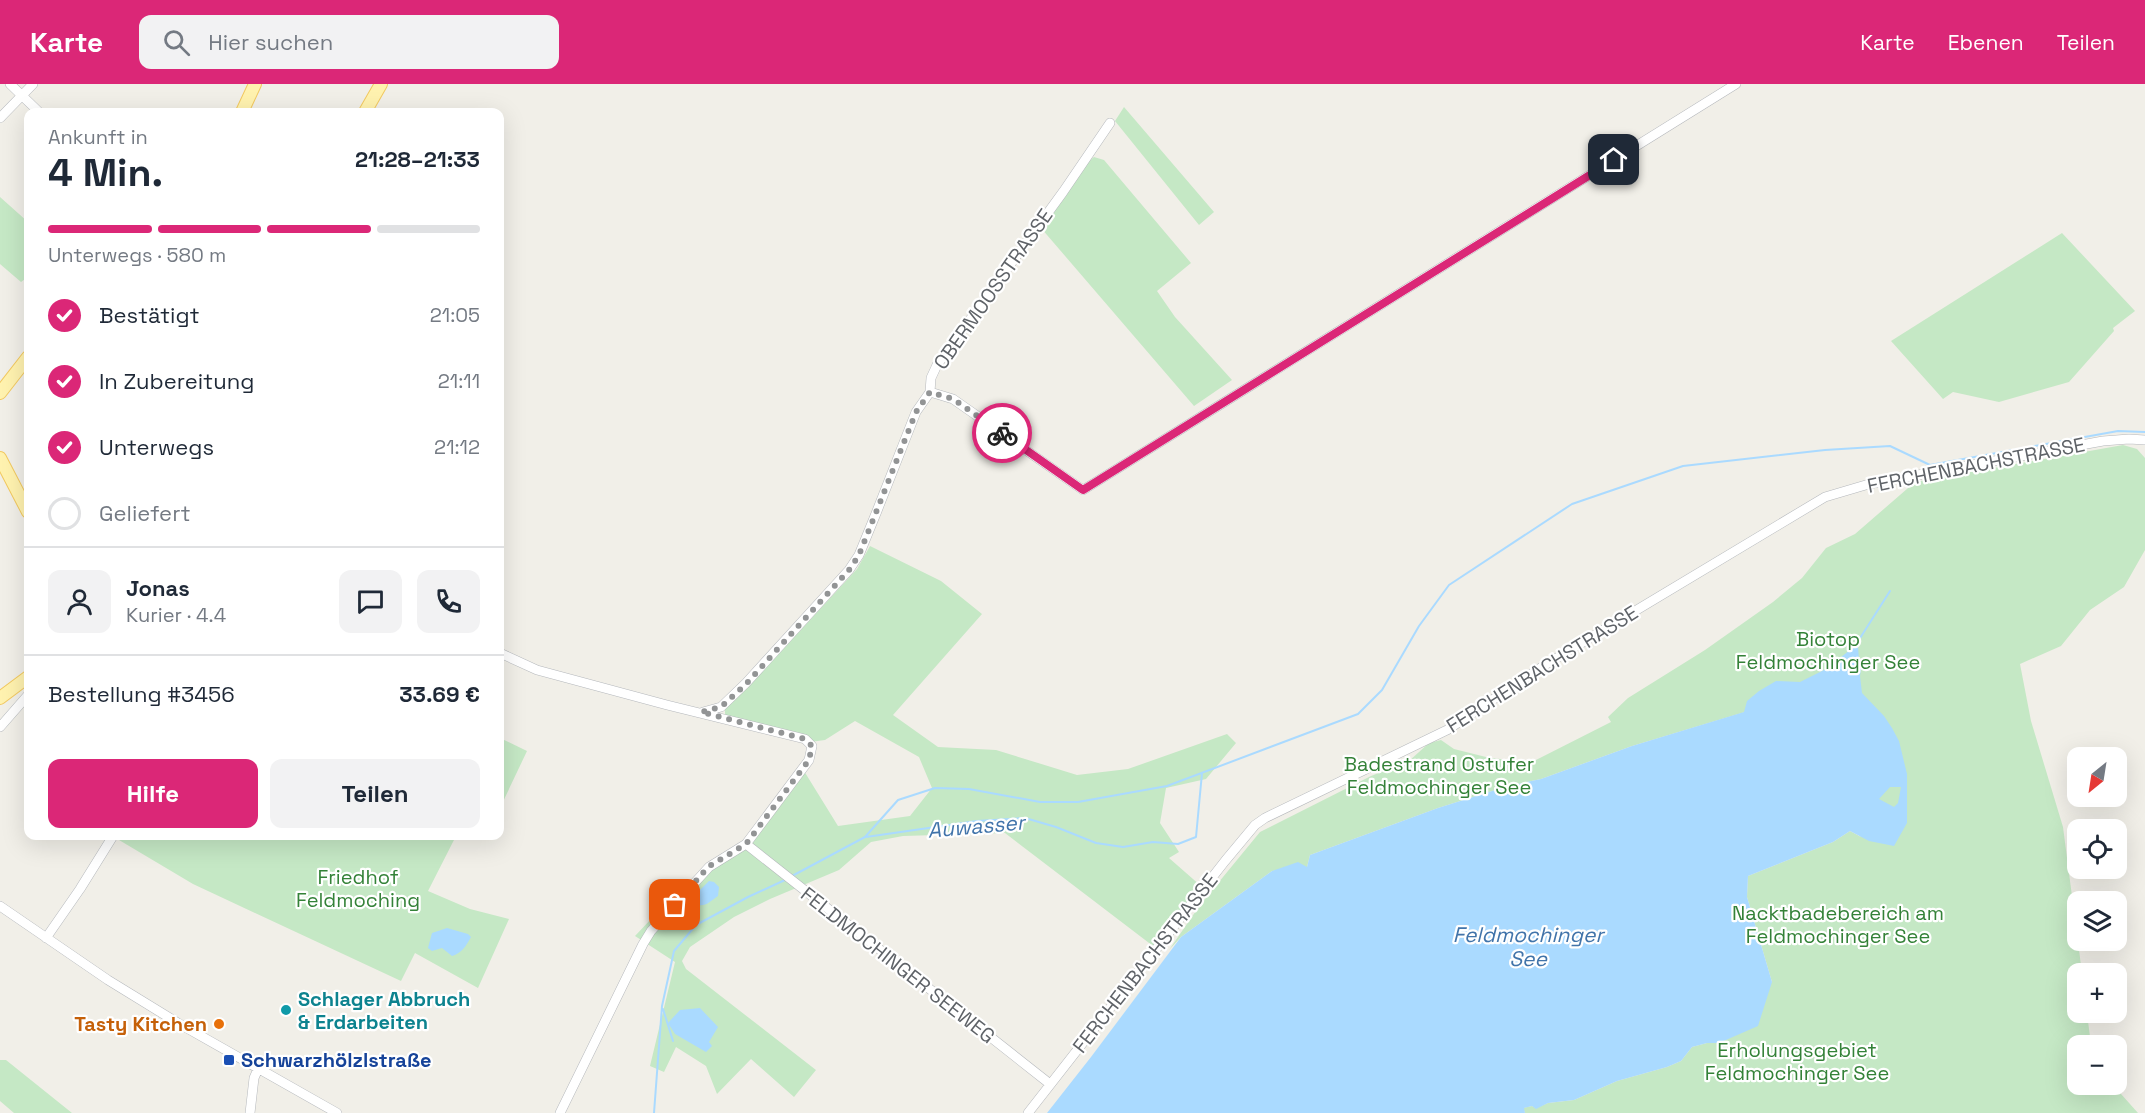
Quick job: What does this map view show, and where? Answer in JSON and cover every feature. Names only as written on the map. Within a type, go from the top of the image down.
[{"type":"main road","points":[[244,108],[255,84]]},
{"type":"main road","points":[[367,108],[381,84]]},
{"type":"main road","points":[[0,393],[24,362]]},
{"type":"main road","points":[[0,458],[24,504]]},
{"type":"main road","points":[[0,698],[24,680]]},
{"type":"street","points":[[10,84],[35,108]]},
{"type":"street","points":[[0,118],[33,84]]},
{"type":"street","points":[[930,392],[953,399],[1083,490],[1736,84]]},
{"type":"street","name":"OBERMOOSSTRASSE","points":[[701,712],[721,707],[746,684],[849,570],[859,555],[916,412],[930,392],[931,378],[937,365],[1063,192],[1110,123]]},
{"type":"street","name":"FERCHENBACHSTRASSE","points":[[1028,1113],[1231,853],[1255,825],[1265,818],[1447,730],[1545,664],[1825,497],[1869,484],[2080,445],[2130,439],[2145,440]]},
{"type":"street","points":[[504,655],[537,670],[805,739],[812,746],[809,760],[746,844],[708,867],[651,931],[560,1113]]},
{"type":"street","points":[[0,726],[24,700]]},
{"type":"street","points":[[46,938],[111,840]]},
{"type":"street","name":"FELDMOCHINGER SEEWEG","points":[[746,844],[1050,1084]]},
{"type":"street","points":[[0,906],[167,1017],[337,1113]]},
{"type":"street","points":[[250,1113],[254,1078],[258,1069]]},
{"type":"green space","points":[[1124,107],[1214,212],[1199,225],[1115,121]]},
{"type":"green space","points":[[1094,157],[1104,160],[1191,263],[1157,291],[1175,317],[1232,380],[1194,406],[1041,228],[1087,163]]},
{"type":"green space","points":[[0,197],[24,218],[24,280],[21,282],[0,264]]},
{"type":"green space","points":[[2062,233],[2135,311],[2113,328],[2114,331],[2069,382],[1999,402],[1953,392],[1943,399],[1891,341]]},
{"type":"green space","points":[[2123,445],[2137,449],[2145,458],[2145,550],[2124,587],[2090,610],[2061,646],[2020,664],[2031,721],[2063,827],[2067,879],[2070,879],[2071,891],[2067,891],[2067,951],[2079,951],[2081,963],[2067,963],[2067,1023],[2088,1023],[2090,1035],[2067,1035],[2067,1095],[2122,1095],[2138,1113],[1525,1113],[1523,1108],[1532,1106],[1536,1108],[1548,1103],[1574,1100],[1617,1081],[1667,1067],[1681,1061],[1692,1047],[1719,1043],[1772,982],[1747,897],[1748,876],[1833,842],[1850,831],[1861,837],[1745,712],[1632,746],[1541,779],[1508,786],[1438,808],[1310,855],[1307,867],[1272,871],[1181,937],[1169,950],[1200,905],[1260,832],[1371,776],[1409,761],[1429,743],[1441,740],[1454,749],[1490,758],[1532,762],[1611,722],[1608,717],[1628,698],[1705,650],[1773,602],[1802,578],[1826,548],[1855,534],[1915,482]]},
{"type":"green space","points":[[870,546],[941,581],[982,614],[893,715],[938,747],[996,750],[1077,775],[1128,769],[1227,734],[1236,743],[1206,779],[1166,788],[1160,823],[1179,852],[1169,858],[1201,886],[1153,946],[1005,833],[903,836],[871,842],[839,870],[734,917],[690,947],[682,961],[686,969],[816,1070],[794,1097],[751,1059],[717,1094],[706,1066],[676,1047],[664,1072],[650,1066],[675,962],[635,936],[668,901],[707,868],[746,846],[804,771],[838,826],[910,816],[932,788],[919,757],[855,721],[825,740],[810,742],[725,715],[725,708],[751,684],[857,569]]},
{"type":"green space","points":[[504,740],[527,751],[504,800]]},
{"type":"green space","name":"Friedhof Feldmoching","points":[[119,840],[454,840],[428,891],[470,909],[509,919],[478,988],[415,953],[401,981],[193,884]]},
{"type":"green space","points":[[0,1060],[6,1060],[72,1113],[14,1113],[0,1101]]},
{"type":"water","name":"Feldmochinger See","points":[[1855,646],[1858,647],[1859,659],[1862,662],[1860,676],[1862,693],[1884,716],[1899,741],[1907,774],[1907,823],[1894,846],[1869,841],[1850,831],[1833,842],[1748,876],[1747,897],[1772,982],[1758,1026],[1719,1043],[1692,1047],[1681,1061],[1667,1067],[1617,1081],[1574,1100],[1548,1103],[1536,1109],[1532,1106],[1524,1108],[1525,1113],[1047,1113],[1181,937],[1272,871],[1298,862],[1307,867],[1310,855],[1438,808],[1508,786],[1541,779],[1632,746],[1744,712],[1747,701],[1776,681],[1800,682],[1826,669]],"holes":[[[1890,787],[1901,787],[1898,803],[1894,807],[1879,799]]]},
{"type":"water","points":[[709,881],[719,887],[718,896],[701,905],[690,900]]},
{"type":"water","points":[[447,928],[471,937],[461,951],[452,956],[442,948],[432,951],[428,948],[432,933]]},
{"type":"water","points":[[700,1008],[718,1027],[709,1042],[712,1046],[706,1052],[675,1034],[668,1023],[680,1010]]},
{"type":"waterway","points":[[792,876],[865,837],[898,800],[935,788],[969,789],[1040,802],[1078,802],[1167,786],[1358,714],[1382,690],[1419,626],[1449,585],[1572,504],[1683,466],[1825,450],[1890,446],[1930,465],[2118,431],[2145,432]]},
{"type":"waterway","points":[[1855,646],[1890,591]]},
{"type":"waterway","name":"Auwasser","points":[[866,837],[977,821],[1025,818],[1056,827],[1096,843],[1123,847],[1153,842],[1178,844],[1196,837],[1202,773]]},
{"type":"waterway","points":[[654,1113],[662,1006],[674,951],[696,925],[785,880]]},
{"type":"waterway","points":[[663,1009],[673,1041]]},
{"type":"way so far","points":[[675,905],[708,867],[746,844],[809,760],[812,746],[805,739],[701,712],[721,707],[746,684],[849,570],[859,555],[916,412],[930,392],[953,399],[1002,433]]},
{"type":"place","name":"Schlager Abbruch & Erdarbeiten","points":[[286,1010]]},
{"type":"place","name":"Tasty Kitchen","points":[[219,1024]]},
{"type":"place","name":"Schwarzhölzlstraße","points":[[229,1060]]},
{"type":"route","points":[[1002,433],[1083,490],[1614,160]]},
{"type":"park label","name":"Biotop Feldmochinger See","points":[[1828,650]]},
{"type":"park label","name":"Badestrand Ostufer Feldmochinger See","points":[[1439,776]]},
{"type":"park label","name":"Nacktbadebereich am Feldmochinger See","points":[[1838,924]]},
{"type":"park label","name":"Erholungsgebiet Feldmochinger See","points":[[1797,1062]]}]
